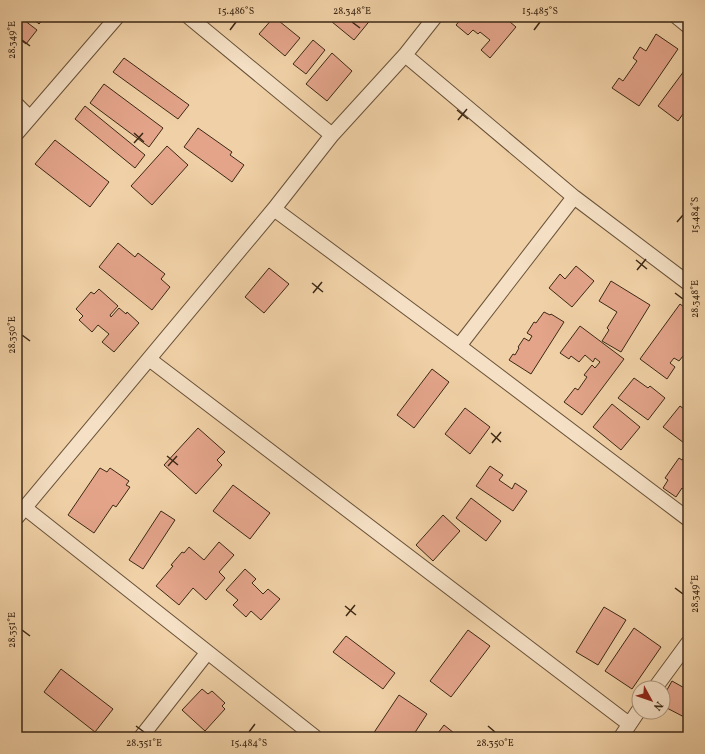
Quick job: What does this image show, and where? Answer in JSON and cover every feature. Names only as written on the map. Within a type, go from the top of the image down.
[{"type":"street","points":[[17,133],[117,17]]},
{"type":"street","points":[[189,17],[332,135]]},
{"type":"street","points":[[315,737],[21,512],[274,209],[332,135],[405,55],[435,17]]},
{"type":"street","points":[[677,17],[688,26]]},
{"type":"street","points":[[405,55],[574,197],[688,283]]},
{"type":"street","points":[[17,105],[30,118]]},
{"type":"street","points":[[459,346],[574,197]]},
{"type":"street","points":[[274,209],[459,346],[688,520]]},
{"type":"street","points":[[149,359],[629,724]]},
{"type":"street","points":[[661,680],[688,643]]},
{"type":"street","points":[[141,737],[207,653]]},
{"type":"street","points":[[621,737],[632,720]]},
{"type":"building","points":[[17,17],[20,17],[37,30],[26,44],[19,39],[17,42]]},
{"type":"building","points":[[31,17],[45,17],[39,24]]},
{"type":"building","points":[[274,17],[300,38],[285,56],[259,34]]},
{"type":"building","points":[[326,17],[371,17],[372,18],[354,40]]},
{"type":"building","points":[[463,17],[504,17],[516,27],[490,58],[481,50],[490,40],[480,32],[478,34],[473,30],[468,35],[456,25]]},
{"type":"building","points":[[656,34],[678,49],[639,106],[612,88],[619,78],[623,81],[637,61],[633,58],[640,47],[646,51]]},
{"type":"building","points":[[313,40],[325,50],[306,74],[293,64]]},
{"type":"building","points":[[332,53],[352,71],[327,101],[306,84]]},
{"type":"building","points":[[124,58],[189,105],[178,119],[113,72]]},
{"type":"building","points":[[687,67],[688,107],[678,121],[658,106]]},
{"type":"building","points":[[104,84],[163,128],[149,147],[90,103]]},
{"type":"building","points":[[85,106],[145,155],[135,168],[75,119]]},
{"type":"building","points":[[198,128],[232,152],[230,155],[244,165],[232,182],[184,147]]},
{"type":"building","points":[[55,140],[109,182],[90,207],[35,164]]},
{"type":"building","points":[[167,146],[188,165],[152,205],[131,186]]},
{"type":"building","points":[[118,243],[135,257],[138,253],[165,274],[161,279],[170,287],[152,310],[99,267]]},
{"type":"building","points":[[576,266],[594,281],[572,307],[549,288],[560,274],[565,279]]},
{"type":"building","points":[[269,268],[289,284],[264,313],[245,297]]},
{"type":"building","points":[[611,281],[650,305],[621,352],[602,341],[609,330],[607,328],[617,312],[599,301]]},
{"type":"building","points":[[99,289],[118,306],[110,315],[111,317],[119,308],[126,314],[127,312],[139,323],[114,352],[102,342],[109,334],[98,325],[92,332],[79,320],[83,316],[76,309],[91,292],[94,294]]},
{"type":"building","points":[[680,304],[688,310],[688,337],[683,344],[688,348],[688,350],[679,361],[674,358],[670,363],[675,367],[667,379],[640,359]]},
{"type":"building","points":[[544,312],[550,315],[551,314],[564,322],[531,374],[509,360],[513,354],[515,355],[524,338],[529,341],[532,336],[527,333],[534,322],[536,323]]},
{"type":"building","points":[[580,326],[624,359],[582,415],[564,402],[575,388],[578,390],[587,377],[584,375],[592,365],[595,368],[600,362],[595,358],[593,362],[585,355],[579,362],[571,356],[569,359],[560,353]]},
{"type":"building","points":[[432,369],[449,382],[414,428],[397,415]]},
{"type":"building","points":[[634,378],[648,388],[650,386],[665,398],[648,420],[618,398]]},
{"type":"building","points":[[612,404],[640,427],[621,450],[593,427]]},
{"type":"building","points":[[680,406],[688,412],[688,446],[663,427]]},
{"type":"building","points":[[465,408],[490,427],[470,454],[445,434]]},
{"type":"building","points":[[198,428],[225,452],[217,460],[222,465],[196,494],[164,465]]},
{"type":"building","points":[[687,454],[688,490],[687,492],[682,488],[676,497],[663,488],[668,480],[665,478],[679,458],[682,460]]},
{"type":"building","points":[[490,466],[503,475],[499,480],[512,489],[515,483],[527,491],[513,511],[476,486]]},
{"type":"building","points":[[100,468],[107,472],[110,468],[129,481],[126,485],[130,487],[116,507],[113,505],[94,533],[68,515]]},
{"type":"building","points":[[233,485],[270,513],[250,539],[213,511]]},
{"type":"building","points":[[471,498],[501,521],[486,541],[456,518]]},
{"type":"building","points":[[161,511],[175,520],[143,569],[129,560]]},
{"type":"building","points":[[443,515],[460,531],[433,561],[416,545]]},
{"type":"building","points":[[219,542],[234,555],[219,572],[225,578],[206,600],[193,588],[179,605],[156,586],[173,566],[171,565],[182,552],[184,553],[189,547],[204,560]]},
{"type":"building","points":[[245,569],[256,579],[252,583],[263,594],[268,589],[280,599],[261,620],[251,611],[246,617],[233,605],[238,600],[226,590]]},
{"type":"building","points":[[604,607],[626,620],[598,665],[576,652]]},
{"type":"building","points":[[634,628],[661,647],[638,680],[631,680],[631,688],[605,671]]},
{"type":"building","points":[[468,630],[490,646],[451,697],[430,681]]},
{"type":"building","points":[[346,636],[395,673],[383,689],[333,652]]},
{"type":"building","points":[[61,669],[113,709],[95,732],[44,692]]},
{"type":"building","points":[[672,681],[688,690],[688,719],[671,710]]},
{"type":"building","points":[[202,689],[208,694],[212,691],[225,703],[222,706],[225,709],[205,731],[182,710]]},
{"type":"building","points":[[399,695],[427,714],[412,737],[378,737],[373,734]]},
{"type":"building","points":[[444,725],[459,737],[435,737]]}]
